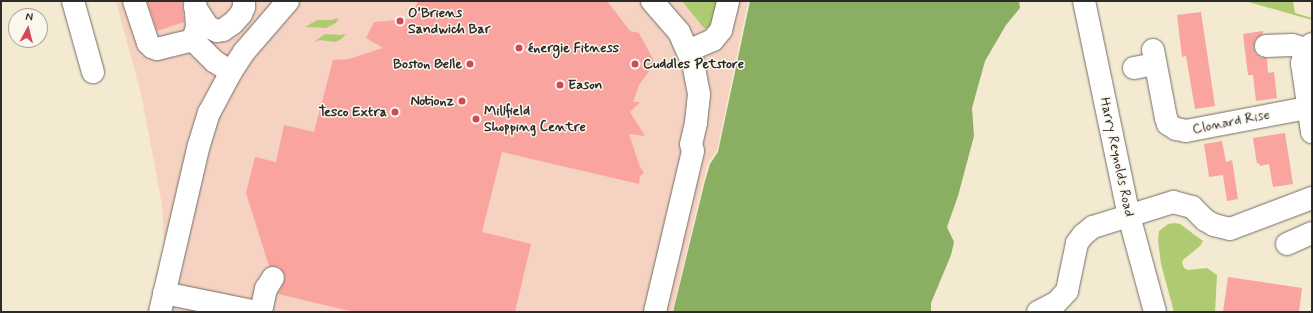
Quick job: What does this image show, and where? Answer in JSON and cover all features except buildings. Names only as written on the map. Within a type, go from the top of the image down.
[{"type":"street","points":[[73,1],[93,72]]},
{"type":"street","points":[[134,1],[148,43],[152,47],[163,49],[193,40]]},
{"type":"street","points":[[195,4],[208,27],[217,31],[223,30],[234,23],[241,14],[244,7],[244,1]]},
{"type":"street","points":[[257,312],[162,303],[203,129],[209,113],[231,72],[251,43],[288,1]]},
{"type":"street","points":[[652,1],[679,32],[693,63],[699,94],[696,123],[691,144],[692,151],[655,312]]},
{"type":"street","points":[[688,51],[713,40],[721,30],[728,1]]},
{"type":"street","name":"Harry Reynolds Road","points":[[1084,1],[1130,216],[1155,312]]},
{"type":"street","points":[[193,40],[197,27],[195,4]]},
{"type":"street","points":[[193,40],[214,61],[231,72]]},
{"type":"street","points":[[1266,46],[1292,44],[1309,46],[1302,63],[1307,108],[1312,132]]},
{"type":"street","name":"Clonard Rise","points":[[1147,61],[1168,124],[1176,129],[1186,131],[1307,108]]},
{"type":"street","points":[[1038,312],[1056,303],[1068,292],[1077,243],[1092,227],[1172,202],[1182,203],[1192,207],[1205,220],[1214,225],[1230,229],[1312,198]]},
{"type":"street","points":[[1287,244],[1312,233]]},
{"type":"street","points":[[261,312],[266,289],[273,278]]},
{"type":"shaded area","points":[[116,1],[748,1],[717,150],[707,165],[672,312],[168,312],[162,205],[142,98]]},
{"type":"green space","points":[[682,1],[717,1],[710,26],[706,29],[703,27]]},
{"type":"green space","points":[[750,1],[1019,1],[1020,8],[1006,25],[985,61],[972,108],[974,136],[958,196],[947,227],[954,242],[951,255],[931,303],[931,312],[673,312],[705,181],[710,164],[718,152]]},
{"type":"green space","points":[[1245,1],[1293,1],[1295,13],[1312,18],[1312,20]]},
{"type":"green space","points":[[339,18],[336,23],[326,28],[305,27],[317,20],[331,20]]},
{"type":"green space","points":[[325,34],[346,34],[340,40],[335,42],[320,40],[314,42]]},
{"type":"green space","points":[[1168,224],[1180,224],[1203,241],[1200,246],[1183,260],[1182,263],[1184,268],[1188,270],[1207,268],[1217,275],[1215,312],[1174,312],[1161,264],[1158,240],[1159,231]]},
{"type":"place","name":"O'Briens Sandwich Bar","points":[[400,21]]},
{"type":"place","name":"énergie Fitness","points":[[519,48]]},
{"type":"place","name":"Boston Belle","points":[[470,64]]},
{"type":"place","name":"Cuddles Petstore","points":[[635,64]]},
{"type":"place","name":"Eason","points":[[560,85]]},
{"type":"place","name":"Notionz","points":[[462,101]]},
{"type":"place","name":"Tesco Extra","points":[[395,112]]},
{"type":"place","name":"Millfield Shopping Centre","points":[[476,119]]}]
